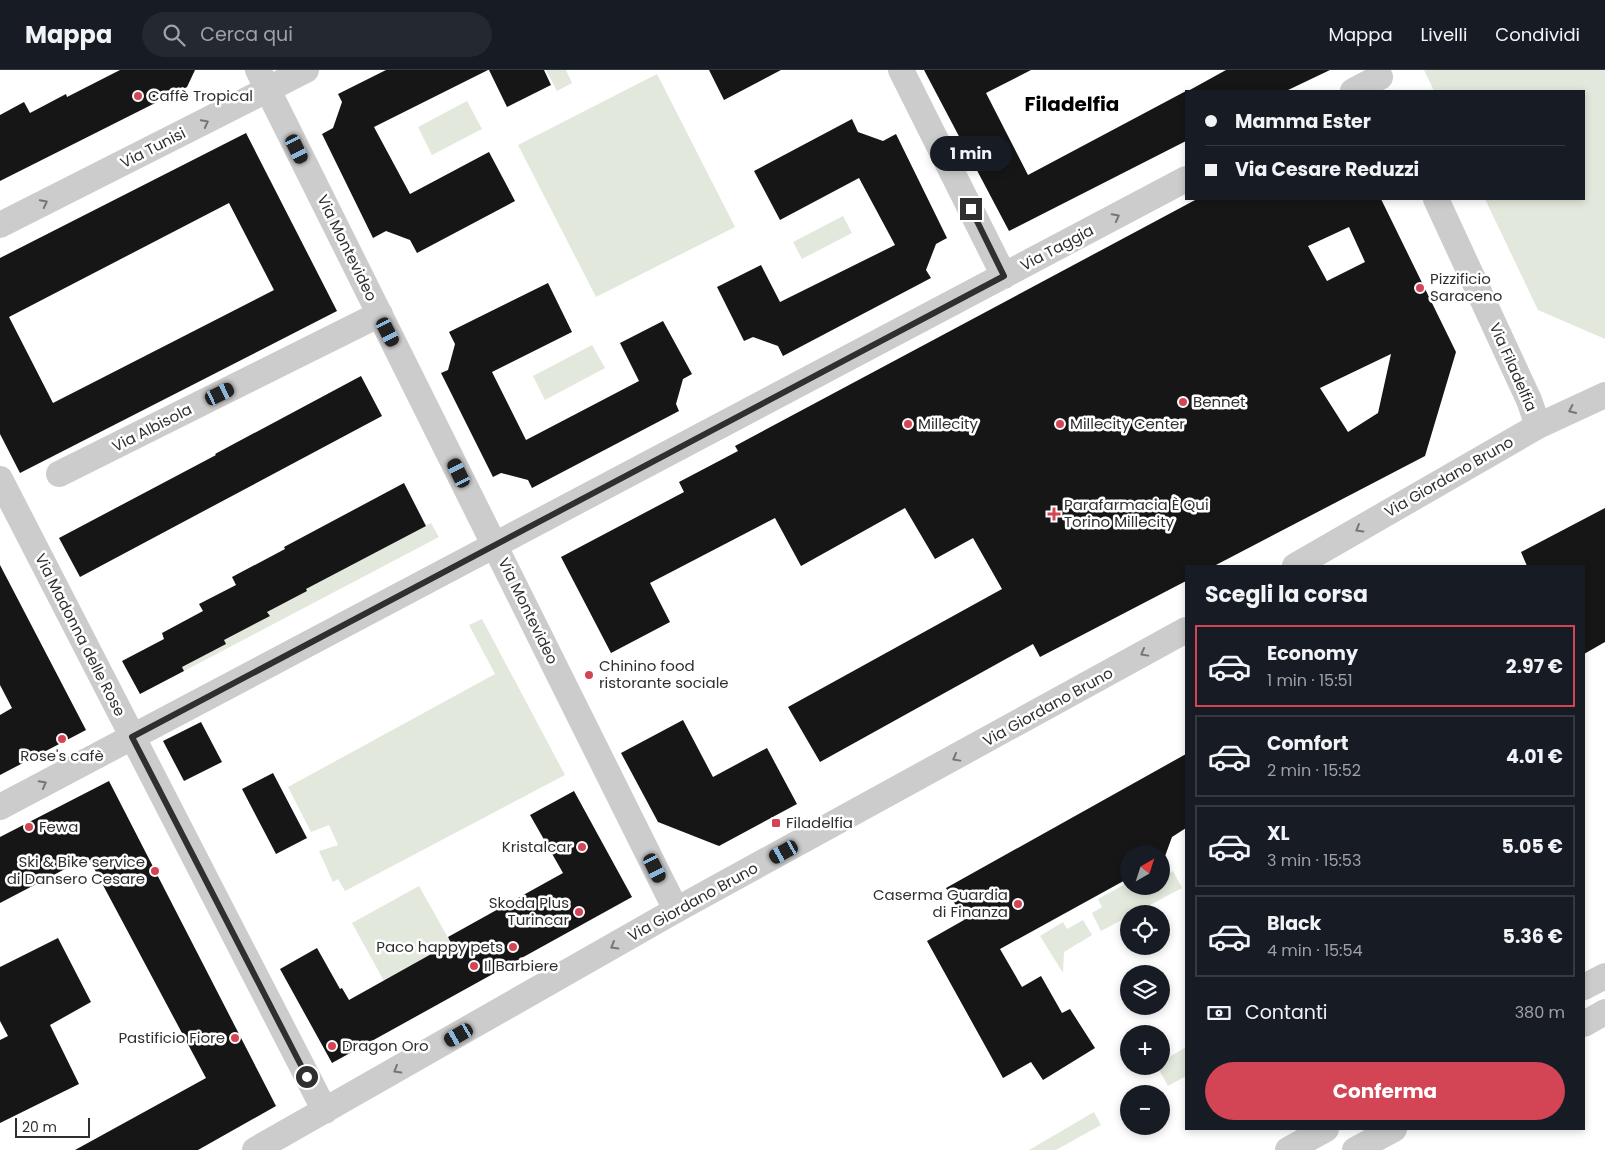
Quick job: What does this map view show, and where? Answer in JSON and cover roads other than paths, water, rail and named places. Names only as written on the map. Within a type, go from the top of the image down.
[{"type":"street","name":"Via Tunisi","points":[[0,225],[263,80],[306,70]]},
{"type":"street","points":[[902,70],[1004,276]]},
{"type":"street","points":[[1355,90],[1381,79]]},
{"type":"street","name":"Via Montevideo","points":[[263,80],[676,910]]},
{"type":"street","name":"Via Taggia","points":[[0,807],[1185,180]]},
{"type":"street","name":"Via Filadelfia","points":[[1436,200],[1529,400],[1538,426]]},
{"type":"street","name":"Via Albisola","points":[[59,474],[380,314]]},
{"type":"street","name":"Via Giordano Bruno","points":[[1298,565],[1538,426],[1605,395]]},
{"type":"street","name":"Via Madonna delle Rose","points":[[0,479],[325,1111]]},
{"type":"street","name":"Via Giordano Bruno","points":[[255,1150],[676,910],[1185,631]]},
{"type":"street","points":[[1585,987],[1605,976]]},
{"type":"street","points":[[1585,1023],[1605,1012]]},
{"type":"street","points":[[1288,1150],[1324,1130]]},
{"type":"street","points":[[1356,1150],[1392,1130]]},
{"type":"place","name":"Caffè Tropical","points":[[138,96]]},
{"type":"place","name":"Pizzificio Saraceno","points":[[1420,288]]},
{"type":"place","name":"Bennet","points":[[1183,402]]},
{"type":"place","name":"Millecity","points":[[908,424]]},
{"type":"place","name":"Millecity Center","points":[[1060,424]]},
{"type":"place","name":"Parafarmacia È Qui Torino Millecity","points":[[1054,514]]},
{"type":"place","name":"Chinino food ristorante sociale","points":[[589,675]]},
{"type":"place","name":"Rose's cafè","points":[[62,739]]},
{"type":"place","name":"Filadelfia","points":[[776,823]]},
{"type":"place","name":"Fewa","points":[[29,827]]},
{"type":"place","name":"Kristalcar","points":[[582,847]]},
{"type":"place","name":"Ski & Bike service di Dansero Cesare","points":[[155,871]]},
{"type":"place","name":"Caserma Guardia di Finanza","points":[[1018,904]]},
{"type":"place","name":"Skoda Plus Turincar","points":[[579,912]]},
{"type":"place","name":"Paco happy pets","points":[[513,947]]},
{"type":"place","name":"Il Barbiere","points":[[474,966]]},
{"type":"place","name":"Pastificio Fiore","points":[[235,1038]]},
{"type":"place","name":"Dragon Oro","points":[[332,1046]]},
{"type":"district","name":"Filadelfia","points":[[1072,104]]}]
